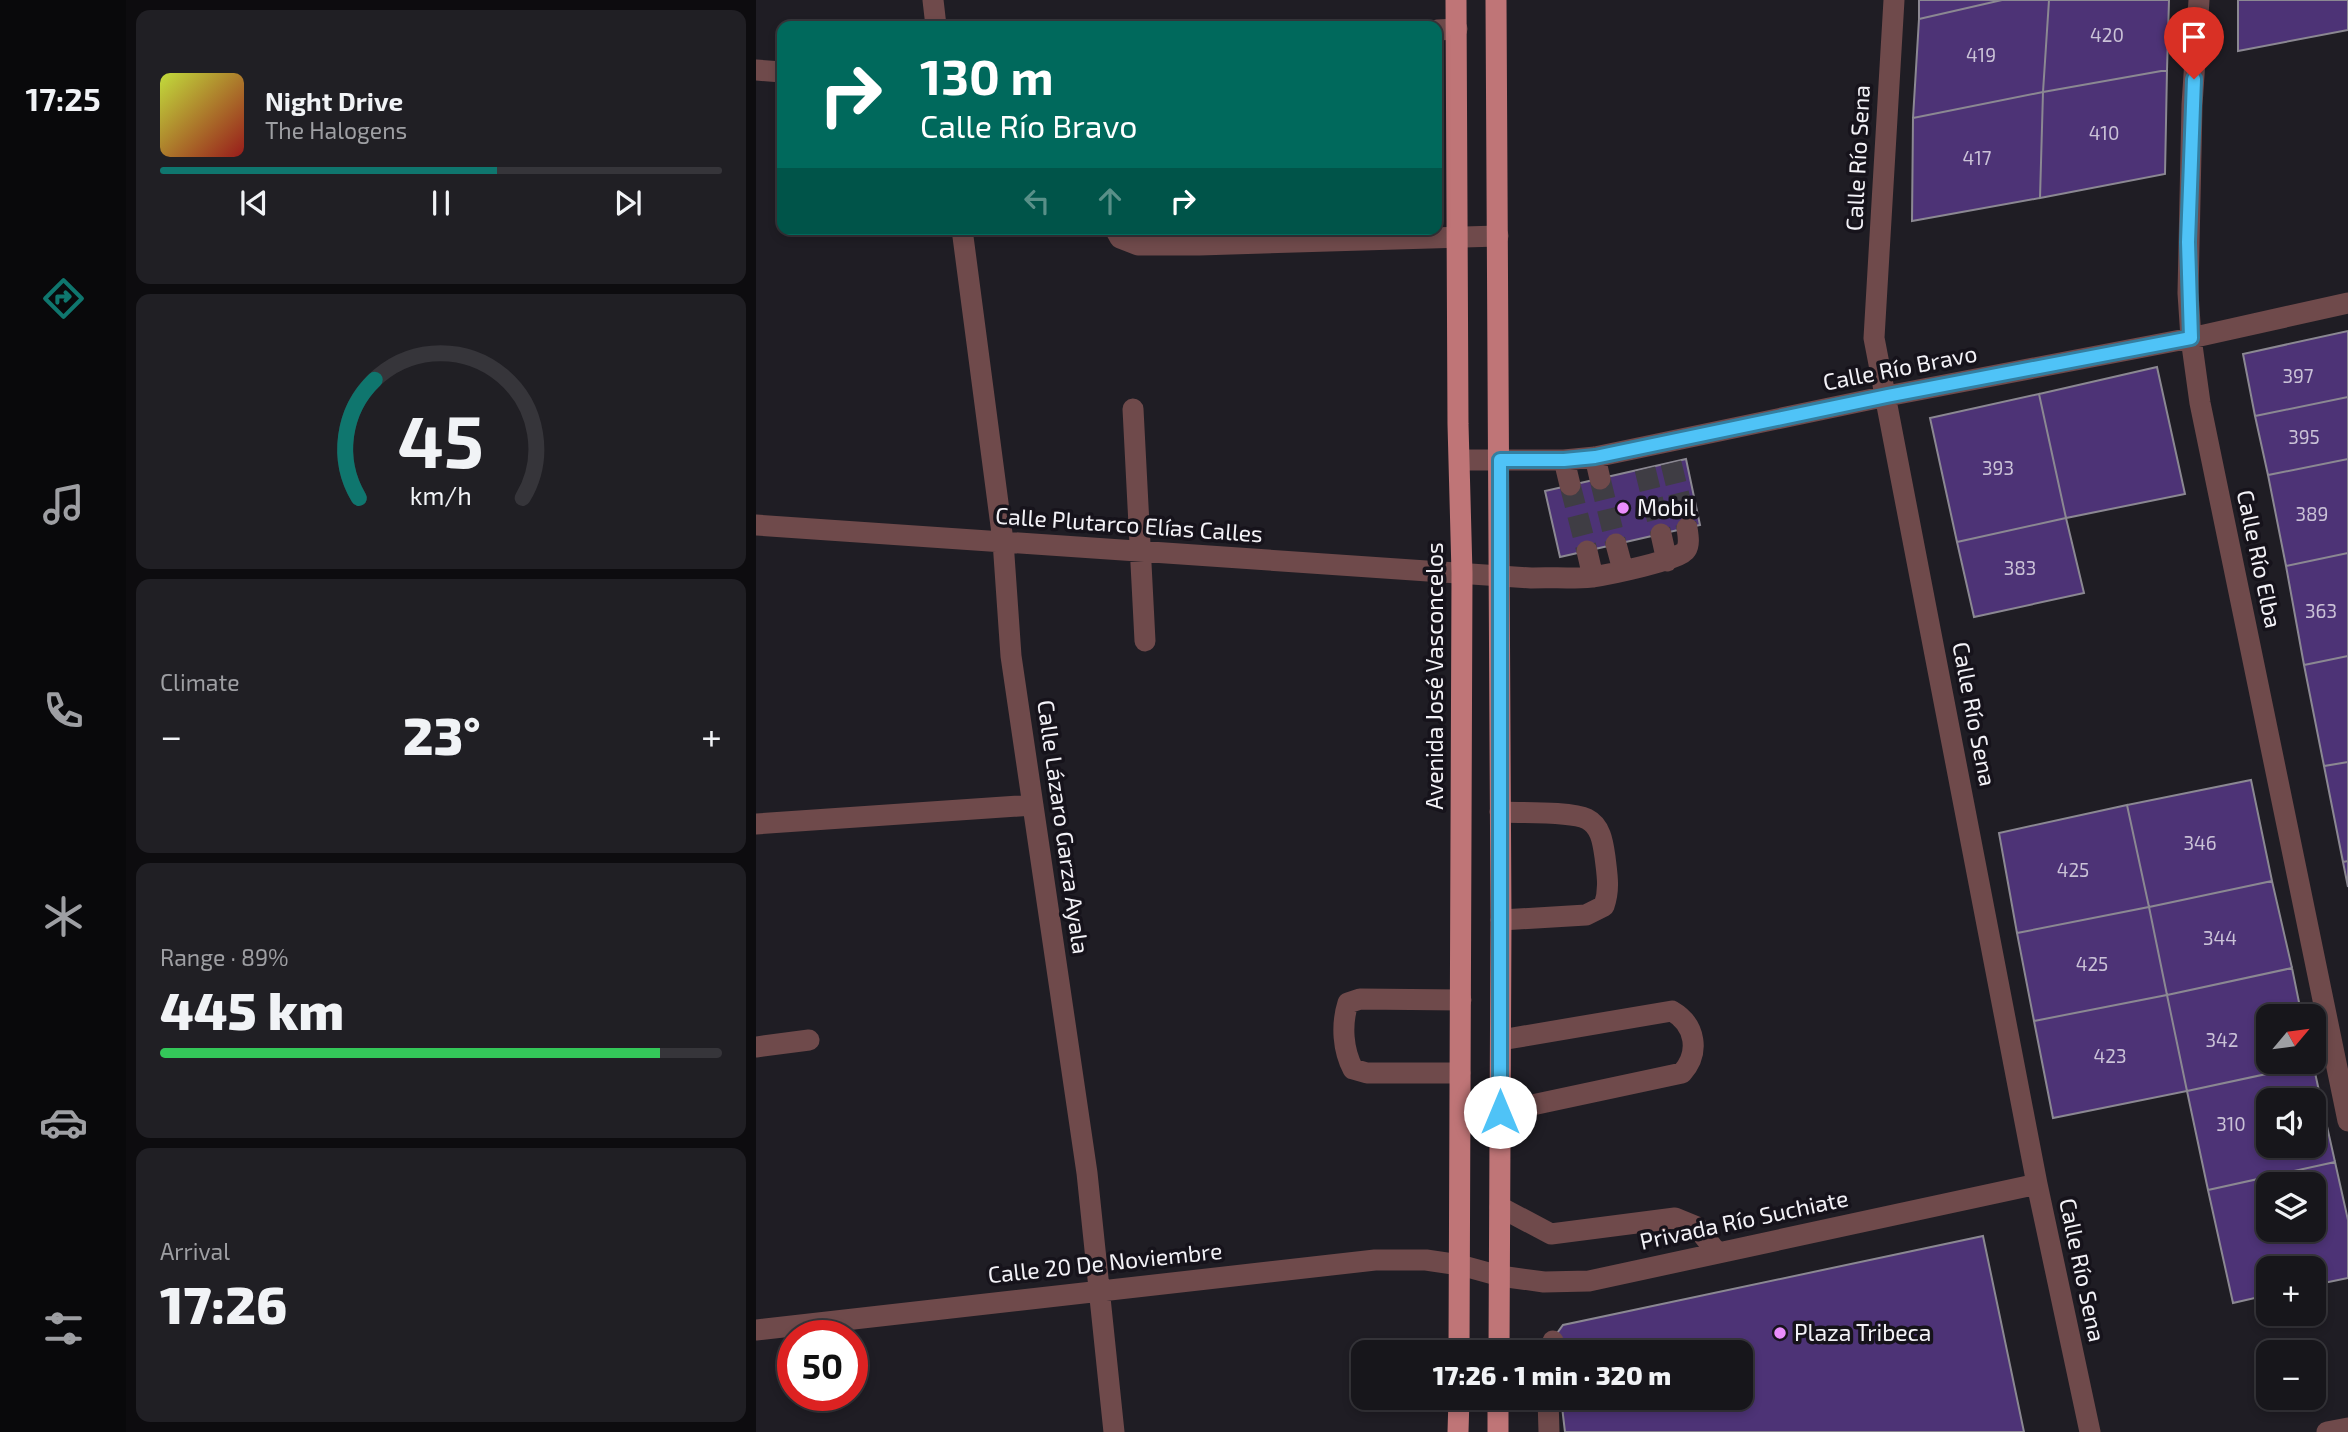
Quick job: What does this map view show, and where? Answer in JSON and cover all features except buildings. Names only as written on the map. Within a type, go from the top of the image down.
[{"type":"main road","name":"Avenida José Vasconcelos","points":[[1456,0],[1447,29],[1457,236],[1462,573],[1459,1340]]},
{"type":"main road","points":[[1496,0],[1500,460],[1499,1340]]},
{"type":"main road","points":[[1458,1432],[1459,1410]]},
{"type":"main road","points":[[1498,1410],[1498,1432]]},
{"type":"street","points":[[933,0],[935,21]]},
{"type":"street","name":"Calle Río Sena","points":[[1894,0],[1874,338],[2037,1184],[2090,1432]]},
{"type":"street","name":"Calle Río Elba","points":[[2199,0],[2192,105],[2188,242],[2191,338],[2200,403],[2348,1121]]},
{"type":"street","points":[[756,70],[777,72]]},
{"type":"street","name":"Calle Lázaro Garza Ayala","points":[[963,235],[1003,541],[1011,656],[1087,1173],[1114,1432]]},
{"type":"street","points":[[1118,235],[1138,245],[1198,237],[1498,236]]},
{"type":"street","name":"Calle Río Bravo","points":[[1460,460],[1642,458],[1887,396],[2191,338],[2348,303]]},
{"type":"street","points":[[1133,409],[1145,641]]},
{"type":"street","points":[[1595,457],[1600,479]]},
{"type":"street","points":[[1564,460],[1570,485]]},
{"type":"street","name":"Calle Plutarco Elías Calles","points":[[756,525],[1531,578],[1593,577],[1667,561]]},
{"type":"street","points":[[1661,534],[1667,561],[1687,550],[1687,528]]},
{"type":"street","points":[[1616,544],[1623,570]]},
{"type":"street","points":[[1587,551],[1593,577]]},
{"type":"street","points":[[756,824],[1033,805]]},
{"type":"street","points":[[1500,812],[1574,815],[1588,819],[1603,839],[1609,891],[1604,906],[1586,915],[1501,920]]},
{"type":"street","points":[[1460,1073],[1367,1073],[1353,1069],[1345,1055],[1344,1015],[1348,1003],[1360,999],[1461,1000]]},
{"type":"street","points":[[1500,1112],[1682,1073],[1691,1063],[1693,1039],[1684,1018],[1672,1012],[1501,1040]]},
{"type":"street","points":[[756,1047],[809,1040]]},
{"type":"street","name":"Privada Río Suchiate","points":[[1460,1265],[1500,1276],[1544,1282],[1589,1281],[2037,1184]]},
{"type":"street","points":[[1500,1207],[1552,1234],[1675,1218],[1697,1227],[1717,1253]]},
{"type":"street","name":"Calle 20 De Noviembre","points":[[756,1330],[1375,1260],[1460,1265]]},
{"type":"street","points":[[1548,1410],[1549,1432]]},
{"type":"street","points":[[2327,1432],[2348,1428]]},
{"type":"tunnel","points":[[1671,463],[1687,528]]},
{"type":"tunnel","points":[[1645,469],[1661,534]]},
{"type":"tunnel","points":[[1600,479],[1616,544]]},
{"type":"tunnel","points":[[1570,485],[1587,551]]},
{"type":"place","name":"Mobil","points":[[1623,508]]},
{"type":"place","name":"Plaza Tribeca","points":[[1780,1333]]},
{"type":"route","points":[[1500,1112],[1500,460],[1595,457],[1887,396],[2191,338],[2188,242],[2194,79]]}]
